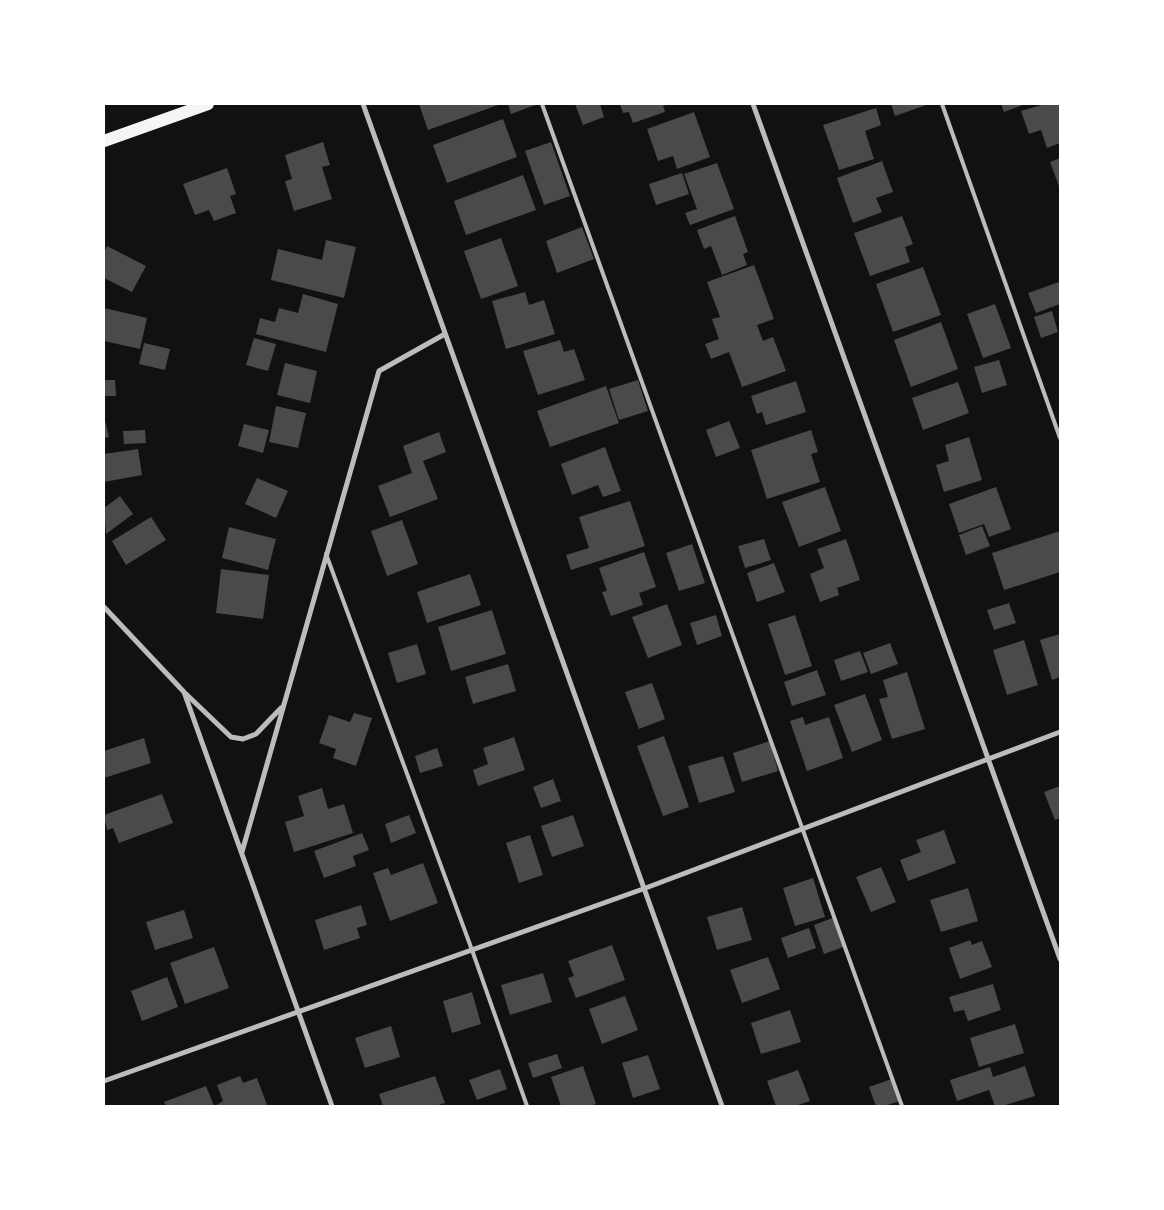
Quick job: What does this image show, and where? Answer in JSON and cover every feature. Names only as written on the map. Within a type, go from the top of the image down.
[{"type":"main road","points":[[104,141],[208,104]]},
{"type":"street","points":[[363,104],[642,889],[722,1106]]},
{"type":"street","points":[[753,104],[1060,959]]},
{"type":"street","points":[[242,852],[378,371],[445,334]]},
{"type":"street","points":[[104,607],[184,692],[231,736],[243,739],[256,734],[283,706]]},
{"type":"street","points":[[184,692],[332,1106]]},
{"type":"street","points":[[104,1081],[642,889],[1060,732]]},
{"type":"lane","points":[[542,104],[902,1106]]},
{"type":"lane","points":[[942,104],[1060,438]]},
{"type":"lane","points":[[326,554],[472,950],[527,1106]]},
{"type":"building","points":[[419,104],[501,104],[428,130]]},
{"type":"building","points":[[508,104],[538,104],[511,114]]},
{"type":"building","points":[[575,104],[600,104],[604,117],[583,125]]},
{"type":"building","points":[[620,104],[669,104],[663,106],[665,112],[633,123],[629,112],[623,113]]},
{"type":"building","points":[[891,104],[929,104],[895,116]]},
{"type":"building","points":[[1001,104],[1025,104],[1004,112]]},
{"type":"building","points":[[1045,104],[1060,104],[1060,143],[1047,148],[1041,130],[1029,134],[1021,111]]},
{"type":"building","points":[[876,108],[881,125],[865,131],[874,159],[839,170],[823,125]]},
{"type":"building","points":[[694,112],[710,157],[677,169],[673,156],[658,161],[647,129]]},
{"type":"building","points":[[503,119],[517,157],[447,183],[433,145]]},
{"type":"building","points":[[323,142],[330,165],[322,167],[332,199],[294,211],[285,181],[292,179],[285,155]]},
{"type":"building","points":[[551,142],[570,196],[544,205],[525,151]]},
{"type":"building","points":[[1060,158],[1060,189],[1050,162]]},
{"type":"building","points":[[882,161],[893,192],[876,198],[882,212],[853,223],[837,178]]},
{"type":"building","points":[[717,163],[734,209],[690,225],[685,213],[697,209],[684,174]]},
{"type":"building","points":[[227,168],[236,194],[230,196],[236,213],[214,221],[209,210],[195,215],[183,184]]},
{"type":"building","points":[[682,173],[689,194],[656,205],[649,184]]},
{"type":"building","points":[[523,175],[536,210],[466,235],[454,201]]},
{"type":"building","points":[[735,216],[748,252],[743,254],[747,265],[722,275],[711,246],[704,249],[697,230]]},
{"type":"building","points":[[902,216],[913,244],[905,247],[910,262],[870,276],[854,233]]},
{"type":"building","points":[[582,227],[594,259],[557,273],[546,241]]},
{"type":"building","points":[[501,238],[518,286],[481,299],[464,251]]},
{"type":"building","points":[[326,240],[356,247],[344,298],[271,280],[278,249],[322,260]]},
{"type":"building","points":[[107,246],[146,266],[132,292],[104,278],[104,253]]},
{"type":"building","points":[[754,265],[774,319],[757,325],[763,341],[773,337],[786,371],[742,387],[729,352],[711,359],[705,344],[719,339],[712,319],[720,317],[707,282]]},
{"type":"building","points":[[923,267],[941,315],[893,332],[876,284]]},
{"type":"building","points":[[1059,282],[1060,304],[1036,313],[1028,293]]},
{"type":"building","points":[[525,292],[529,305],[544,300],[555,334],[506,349],[492,301]]},
{"type":"building","points":[[303,294],[338,304],[326,352],[256,334],[260,318],[275,322],[279,308],[298,313]]},
{"type":"building","points":[[995,304],[1011,348],[983,358],[967,314]]},
{"type":"building","points":[[104,308],[147,318],[140,349],[104,341]]},
{"type":"building","points":[[1052,311],[1058,332],[1041,338],[1034,317]]},
{"type":"building","points":[[941,322],[958,369],[911,387],[894,340]]},
{"type":"building","points":[[254,338],[276,344],[268,371],[246,365]]},
{"type":"building","points":[[560,340],[564,352],[574,349],[585,380],[538,395],[523,351]]},
{"type":"building","points":[[144,343],[170,349],[165,370],[139,364]]},
{"type":"building","points":[[999,360],[1007,385],[982,393],[974,367]]},
{"type":"building","points":[[285,363],[317,371],[310,403],[277,395]]},
{"type":"building","points":[[104,380],[115,380],[116,396],[104,396]]},
{"type":"building","points":[[638,380],[648,411],[619,420],[609,389]]},
{"type":"building","points":[[796,381],[806,412],[766,425],[762,412],[757,414],[751,396]]},
{"type":"building","points":[[958,382],[969,413],[923,430],[912,398]]},
{"type":"building","points":[[606,386],[619,423],[550,447],[537,411]]},
{"type":"building","points":[[276,406],[306,413],[298,448],[269,442]]},
{"type":"building","points":[[104,416],[109,437],[104,438]]},
{"type":"building","points":[[729,421],[740,448],[716,457],[706,430]]},
{"type":"building","points":[[244,424],[269,430],[263,453],[238,446]]},
{"type":"building","points":[[145,430],[146,443],[124,444],[123,431]]},
{"type":"building","points":[[811,430],[818,452],[811,454],[820,482],[767,499],[751,450]]},
{"type":"building","points":[[439,432],[446,452],[423,461],[438,499],[390,517],[378,486],[412,473],[403,446]]},
{"type":"building","points":[[969,437],[982,480],[944,492],[936,465],[949,461],[945,445]]},
{"type":"building","points":[[605,447],[621,491],[603,497],[598,485],[572,495],[561,464]]},
{"type":"building","points":[[138,449],[142,475],[104,482],[104,454]]},
{"type":"building","points":[[257,478],[288,491],[276,518],[245,504]]},
{"type":"building","points":[[825,487],[841,531],[799,547],[782,502]]},
{"type":"building","points":[[996,487],[1011,529],[989,537],[984,524],[959,533],[949,504]]},
{"type":"building","points":[[120,496],[133,514],[106,534],[104,508]]},
{"type":"building","points":[[630,501],[645,546],[571,570],[566,555],[589,548],[579,517]]},
{"type":"building","points":[[151,517],[166,540],[126,565],[112,541]]},
{"type":"building","points":[[402,520],[418,564],[387,576],[371,531]]},
{"type":"building","points":[[982,526],[990,546],[966,555],[959,535]]},
{"type":"building","points":[[229,527],[276,539],[268,570],[222,558]]},
{"type":"building","points":[[1060,531],[1060,572],[1004,590],[992,553]]},
{"type":"building","points":[[764,539],[771,560],[745,568],[738,546]]},
{"type":"building","points":[[846,539],[860,580],[837,588],[839,595],[820,602],[810,574],[824,568],[817,549]]},
{"type":"building","points":[[692,544],[705,583],[679,591],[666,553]]},
{"type":"building","points":[[644,552],[656,587],[639,593],[643,605],[611,616],[602,592],[607,591],[599,568]]},
{"type":"building","points":[[774,563],[785,592],[757,602],[747,573]]},
{"type":"building","points":[[221,569],[269,575],[263,619],[216,613]]},
{"type":"building","points":[[470,574],[481,605],[427,623],[417,592]]},
{"type":"building","points":[[1009,603],[1016,623],[994,630],[987,610]]},
{"type":"building","points":[[667,604],[682,645],[648,658],[632,617]]},
{"type":"building","points":[[492,610],[506,654],[451,671],[438,627]]},
{"type":"building","points":[[716,615],[722,636],[697,645],[690,623]]},
{"type":"building","points":[[795,615],[812,666],[785,675],[768,624]]},
{"type":"building","points":[[1060,634],[1060,677],[1052,680],[1040,640]]},
{"type":"building","points":[[1024,640],[1038,685],[1007,695],[993,650]]},
{"type":"building","points":[[890,643],[898,664],[871,674],[863,653]]},
{"type":"building","points":[[417,644],[426,674],[397,683],[388,653]]},
{"type":"building","points":[[860,651],[868,672],[841,681],[834,660]]},
{"type":"building","points":[[508,664],[516,691],[473,704],[465,677]]},
{"type":"building","points":[[817,670],[826,695],[792,706],[784,682]]},
{"type":"building","points":[[907,672],[925,729],[892,739],[879,699],[888,697],[883,680]]},
{"type":"building","points":[[652,683],[665,719],[639,729],[625,692]]},
{"type":"building","points":[[865,694],[882,740],[852,752],[834,705]]},
{"type":"building","points":[[354,713],[372,718],[356,766],[333,758],[336,749],[319,743],[329,715],[350,722]]},
{"type":"building","points":[[803,717],[805,725],[829,717],[843,758],[807,771],[790,721]]},
{"type":"building","points":[[664,736],[689,807],[663,816],[637,746]]},
{"type":"building","points":[[514,737],[525,770],[478,786],[473,770],[488,764],[483,748]]},
{"type":"building","points":[[144,738],[151,763],[104,778],[104,751]]},
{"type":"building","points":[[770,741],[778,771],[742,782],[733,753]]},
{"type":"building","points":[[437,748],[443,766],[420,773],[415,756]]},
{"type":"building","points":[[723,756],[735,792],[699,803],[688,766]]},
{"type":"building","points":[[553,779],[561,801],[541,808],[533,787]]},
{"type":"building","points":[[1060,786],[1060,818],[1055,820],[1044,792]]},
{"type":"building","points":[[322,788],[328,809],[344,804],[353,833],[294,852],[285,822],[304,816],[298,796]]},
{"type":"building","points":[[162,794],[173,823],[119,843],[113,828],[107,830],[104,815]]},
{"type":"building","points":[[409,815],[416,833],[391,843],[385,824]]},
{"type":"building","points":[[573,815],[584,846],[552,857],[541,826]]},
{"type":"building","points":[[944,830],[956,863],[908,881],[900,860],[921,852],[916,840]]},
{"type":"building","points":[[362,833],[369,850],[353,856],[356,866],[324,878],[314,851]]},
{"type":"building","points":[[530,835],[543,875],[519,883],[506,843]]},
{"type":"building","points":[[423,863],[438,903],[390,921],[373,873],[388,868],[391,875]]},
{"type":"building","points":[[881,867],[896,902],[871,912],[856,877]]},
{"type":"building","points":[[813,878],[825,917],[795,926],[783,888]]},
{"type":"building","points":[[968,888],[978,921],[941,932],[930,900]]},
{"type":"building","points":[[361,905],[367,925],[357,928],[360,938],[324,950],[315,920]]},
{"type":"building","points":[[742,907],[752,940],[717,950],[707,917]]},
{"type":"building","points":[[184,910],[193,938],[155,950],[146,922]]},
{"type":"building","points":[[835,917],[846,946],[824,954],[814,925]]},
{"type":"building","points":[[809,928],[816,948],[788,958],[781,938]]},
{"type":"building","points":[[970,940],[972,945],[982,941],[992,967],[960,979],[949,948]]},
{"type":"building","points":[[612,945],[625,980],[576,998],[568,978],[574,976],[568,961]]},
{"type":"building","points":[[214,947],[229,988],[185,1004],[170,963]]},
{"type":"building","points":[[768,957],[780,989],[742,1003],[730,970]]},
{"type":"building","points":[[543,973],[552,1002],[510,1015],[501,985]]},
{"type":"building","points":[[167,977],[178,1007],[142,1021],[131,991]]},
{"type":"building","points":[[993,984],[1001,1010],[968,1021],[964,1010],[954,1012],[949,997]]},
{"type":"building","points":[[472,992],[481,1024],[452,1033],[443,1001]]},
{"type":"building","points":[[625,996],[638,1030],[602,1044],[589,1009]]},
{"type":"building","points":[[790,1010],[801,1042],[761,1054],[751,1023]]},
{"type":"building","points":[[1015,1024],[1024,1053],[979,1067],[970,1038]]},
{"type":"building","points":[[391,1026],[400,1057],[365,1068],[355,1038]]},
{"type":"building","points":[[557,1054],[562,1068],[533,1078],[528,1063]]},
{"type":"building","points":[[648,1055],[660,1089],[633,1098],[622,1063]]},
{"type":"building","points":[[583,1066],[596,1104],[589,1106],[561,1106],[551,1077]]},
{"type":"building","points":[[1025,1066],[1035,1096],[1002,1106],[995,1106],[989,1090],[957,1101],[950,1080],[990,1067],[993,1077]]},
{"type":"building","points":[[500,1069],[507,1089],[477,1100],[469,1080]]},
{"type":"building","points":[[798,1070],[810,1101],[795,1106],[776,1106],[767,1081]]},
{"type":"building","points":[[240,1076],[243,1083],[257,1078],[267,1105],[215,1106],[223,1101],[217,1085]]},
{"type":"building","points":[[435,1076],[445,1103],[435,1106],[383,1106],[379,1094]]},
{"type":"building","points":[[892,1079],[900,1101],[884,1106],[876,1106],[869,1087]]},
{"type":"building","points":[[206,1086],[214,1106],[166,1106],[164,1102]]}]
